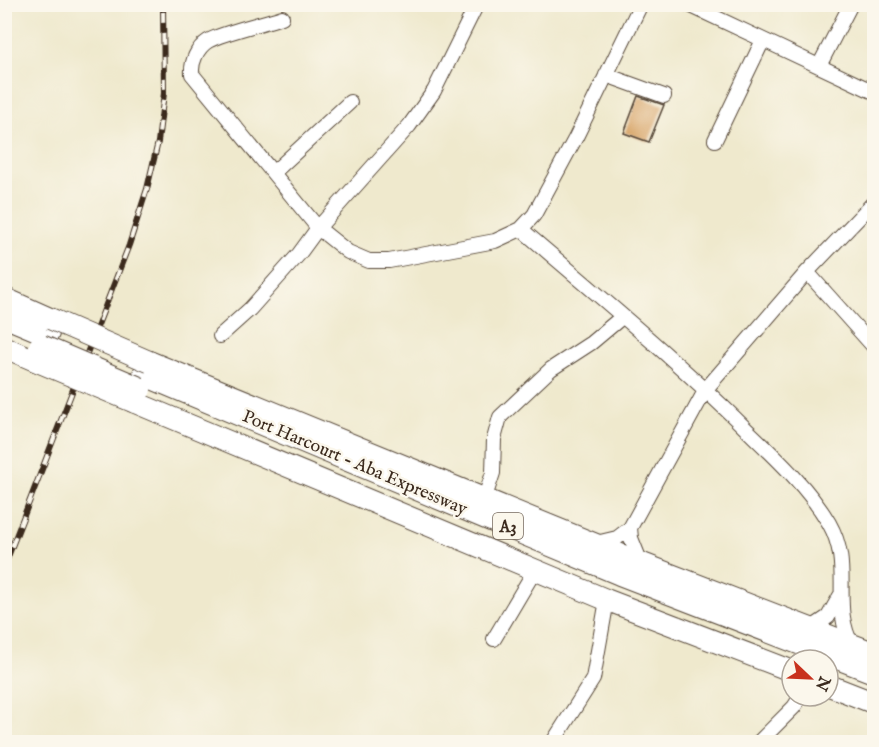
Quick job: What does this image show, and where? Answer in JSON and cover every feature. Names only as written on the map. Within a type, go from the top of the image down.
[{"type":"highway","name":"Port Harcourt - Aba Expressway","points":[[4,315],[43,340],[672,608],[780,650]]},
{"type":"highway","name":"Port Harcourt - Aba Expressway","points":[[4,331],[43,340]]},
{"type":"highway","name":"Port Harcourt - Aba Expressway","points":[[142,382],[620,573],[874,671]]},
{"type":"highway","points":[[840,673],[874,686]]},
{"type":"main road","points":[[4,298],[43,340]]},
{"type":"main road","points":[[4,347],[43,340]]},
{"type":"main road","points":[[142,382],[485,497],[641,563],[874,653]]},
{"type":"main road","points":[[142,382],[535,570],[780,666]]},
{"type":"main road","points":[[840,690],[874,703]]},
{"type":"street","points":[[220,336],[250,309],[318,228],[410,126],[434,91],[477,4]]},
{"type":"street","points":[[282,17],[208,41],[191,65],[192,74],[197,84],[318,228],[348,252],[369,261],[389,261],[495,241],[521,229],[534,215],[641,4]]},
{"type":"street","points":[[687,4],[874,92]]},
{"type":"street","points":[[819,66],[851,4]]},
{"type":"street","points":[[715,140],[763,40]]},
{"type":"street","points":[[606,75],[664,96]]},
{"type":"street","points":[[273,173],[350,102]]},
{"type":"street","points":[[594,544],[617,538],[630,528],[706,389],[807,273],[874,202]]},
{"type":"street","points":[[521,229],[706,389],[796,478],[814,500],[830,525],[841,553],[842,621],[852,645]]},
{"type":"street","points":[[807,273],[874,346]]},
{"type":"street","points":[[485,497],[493,473],[494,439],[500,417],[551,369],[591,343],[622,316]]},
{"type":"street","points":[[630,528],[631,538],[641,563]]},
{"type":"street","points":[[494,639],[535,570]]},
{"type":"street","points":[[810,629],[828,617],[842,592]]},
{"type":"street","points":[[553,742],[593,679],[607,600]]},
{"type":"street","points":[[759,742],[793,708]]},
{"type":"building","points":[[638,96],[664,105],[649,142],[624,133]]},
{"type":"railway","points":[[4,567],[129,245],[147,189],[158,142],[164,93],[163,4]]}]
